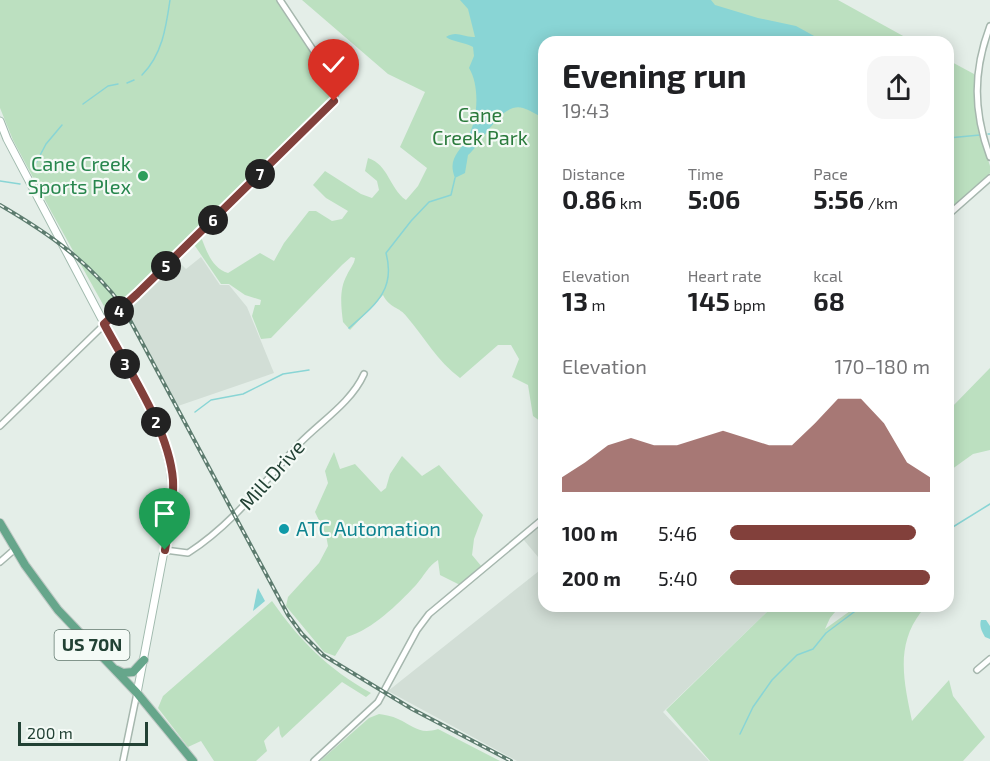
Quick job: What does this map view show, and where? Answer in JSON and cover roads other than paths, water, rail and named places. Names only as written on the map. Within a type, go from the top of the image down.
[{"type":"main road","name":"US 70N","points":[[0,523],[15,549],[58,610],[137,693],[193,761]]},
{"type":"main road","points":[[114,668],[123,673],[133,672],[144,660]]},
{"type":"street","points":[[0,426],[334,101],[335,83],[279,0]]},
{"type":"street","points":[[990,26],[978,63],[976,89],[980,121],[990,157]]},
{"type":"street","points":[[0,122],[156,420],[168,453],[173,480],[172,509],[123,761]]},
{"type":"street","points":[[954,210],[990,178]]},
{"type":"street","name":"Mill Drive","points":[[165,550],[188,553],[234,516],[298,445],[357,389],[363,374]]},
{"type":"street","points":[[314,761],[378,702],[417,630],[429,614],[538,523]]},
{"type":"street","points":[[0,562],[15,549]]},
{"type":"street","points":[[977,670],[990,659]]},
{"type":"water","points":[[460,0],[711,0],[715,5],[796,26],[814,36],[538,36],[538,115],[523,108],[507,111],[468,155],[465,173],[455,178],[453,160],[468,137],[476,112],[475,84],[469,68],[474,56],[473,47],[446,37],[457,34],[475,37],[468,9]]},
{"type":"water","points":[[258,588],[265,601],[253,611],[257,591]]},
{"type":"water","points":[[981,620],[986,620],[990,626],[990,639],[983,633]]},
{"type":"waterway","points":[[142,75],[159,50],[170,0]]},
{"type":"waterway","points":[[127,83],[134,80]]},
{"type":"waterway","points":[[83,104],[108,86],[118,84]]},
{"type":"waterway","points":[[36,163],[46,144],[62,125]]},
{"type":"waterway","points":[[954,137],[980,135]]},
{"type":"waterway","points":[[349,328],[375,304],[386,287],[388,277],[386,253],[429,202],[451,195],[455,178]]},
{"type":"waterway","points":[[0,181],[20,184]]},
{"type":"waterway","points":[[195,412],[211,400],[243,394],[283,374],[309,370]]},
{"type":"waterway","points":[[954,526],[990,504]]},
{"type":"waterway","points":[[740,734],[753,707],[772,680],[797,655],[813,649],[826,633],[854,612]]},
{"type":"railway","points":[[0,205],[35,226],[82,262],[123,307],[288,615],[302,634],[323,655],[412,709],[511,761]]},
{"type":"place","name":"Cane Creek Sports Plex","points":[[143,176]]},
{"type":"place","name":"ATC Automation","points":[[284,529]]},
{"type":"park label","name":"Cane Creek Park","points":[[480,126]]}]
